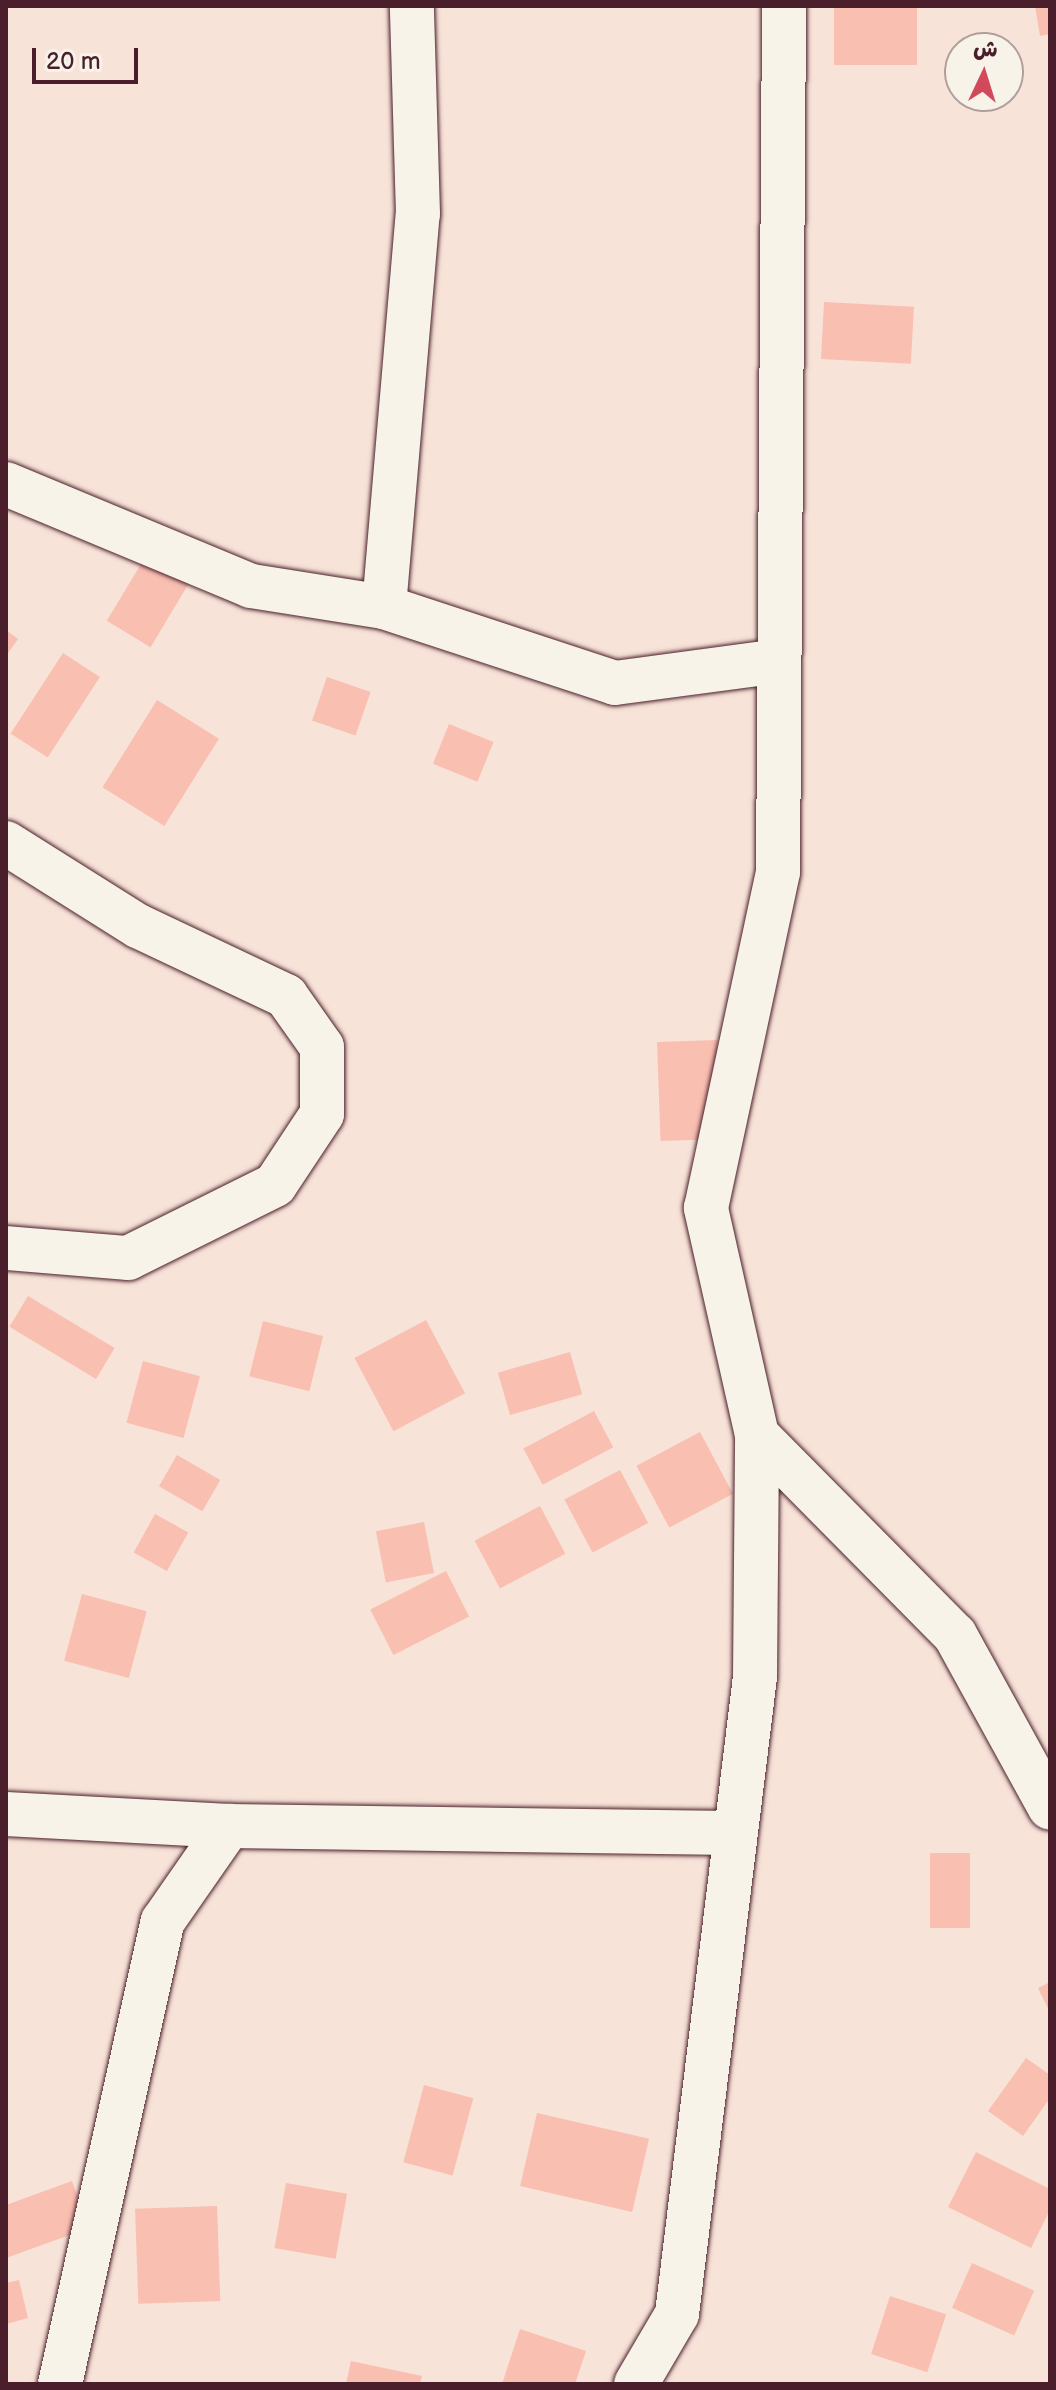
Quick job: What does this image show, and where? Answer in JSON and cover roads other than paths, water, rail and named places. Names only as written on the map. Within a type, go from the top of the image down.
[{"type":"street","points":[[384,607],[418,214],[412,6]]},
{"type":"street","points":[[641,2383],[677,2314],[733,1833],[755,1677],[757,1435],[706,1208],[778,872],[784,6]]},
{"type":"street","points":[[6,484],[251,586],[384,607],[615,683],[779,661]]},
{"type":"street","points":[[6,843],[138,926],[286,996],[322,1047],[322,1114],[275,1185],[128,1258],[6,1248]]},
{"type":"street","points":[[757,1435],[955,1635],[1050,1808]]},
{"type":"street","points":[[6,1814],[229,1826],[733,1833]]},
{"type":"street","points":[[60,2384],[163,1921],[229,1826]]}]
